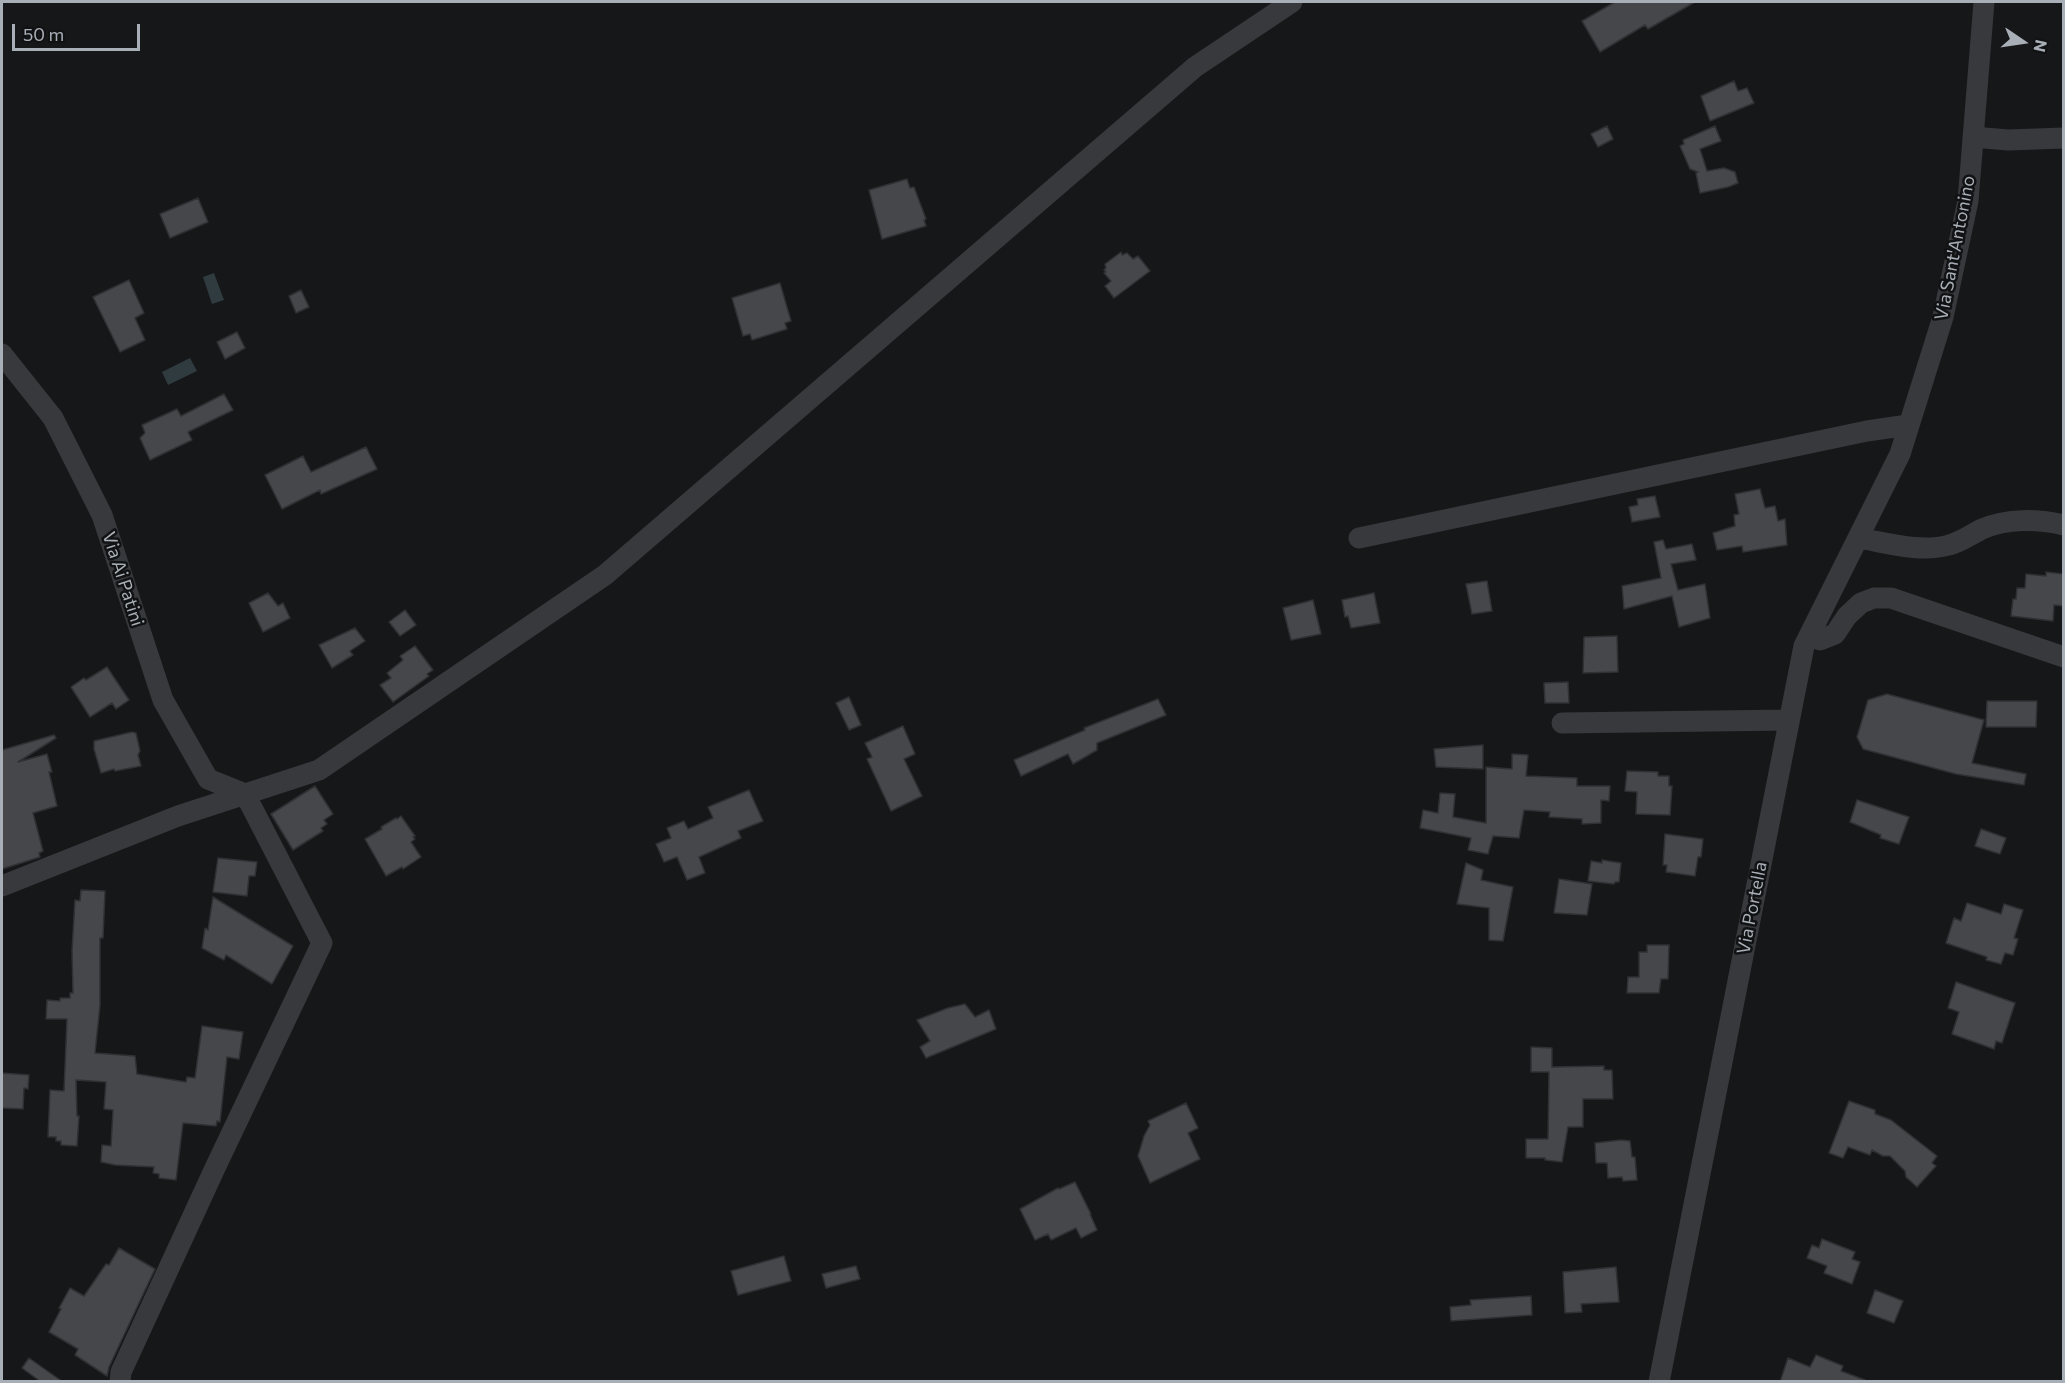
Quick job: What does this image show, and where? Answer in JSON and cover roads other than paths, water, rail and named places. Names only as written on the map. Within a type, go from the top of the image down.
[{"type":"street","points":[[2,886],[178,816],[319,770],[605,575],[1195,67],[1292,2]]},
{"type":"street","name":"Via Sant'Antonino","points":[[1900,454],[1943,316],[1968,201],[1984,2]]},
{"type":"street","points":[[1973,137],[2008,140],[2064,138]]},
{"type":"street","name":"Via Ai Patini","points":[[2,354],[53,418],[102,514],[163,700],[208,779],[245,794]]},
{"type":"street","points":[[1359,538],[1867,431],[1908,425]]},
{"type":"street","name":"Via Portella","points":[[1659,1382],[1804,646],[1900,454]]},
{"type":"street","points":[[1858,538],[1927,549],[1951,545],[1985,528],[2009,522],[2044,520],[2064,525]]},
{"type":"street","points":[[1809,636],[1820,640],[1835,634],[1847,616],[1861,603],[1874,598],[1891,598],[2064,657]]},
{"type":"street","points":[[1562,723],[1789,720]]},
{"type":"street","points":[[120,1382],[121,1372],[322,943],[245,794]]}]
